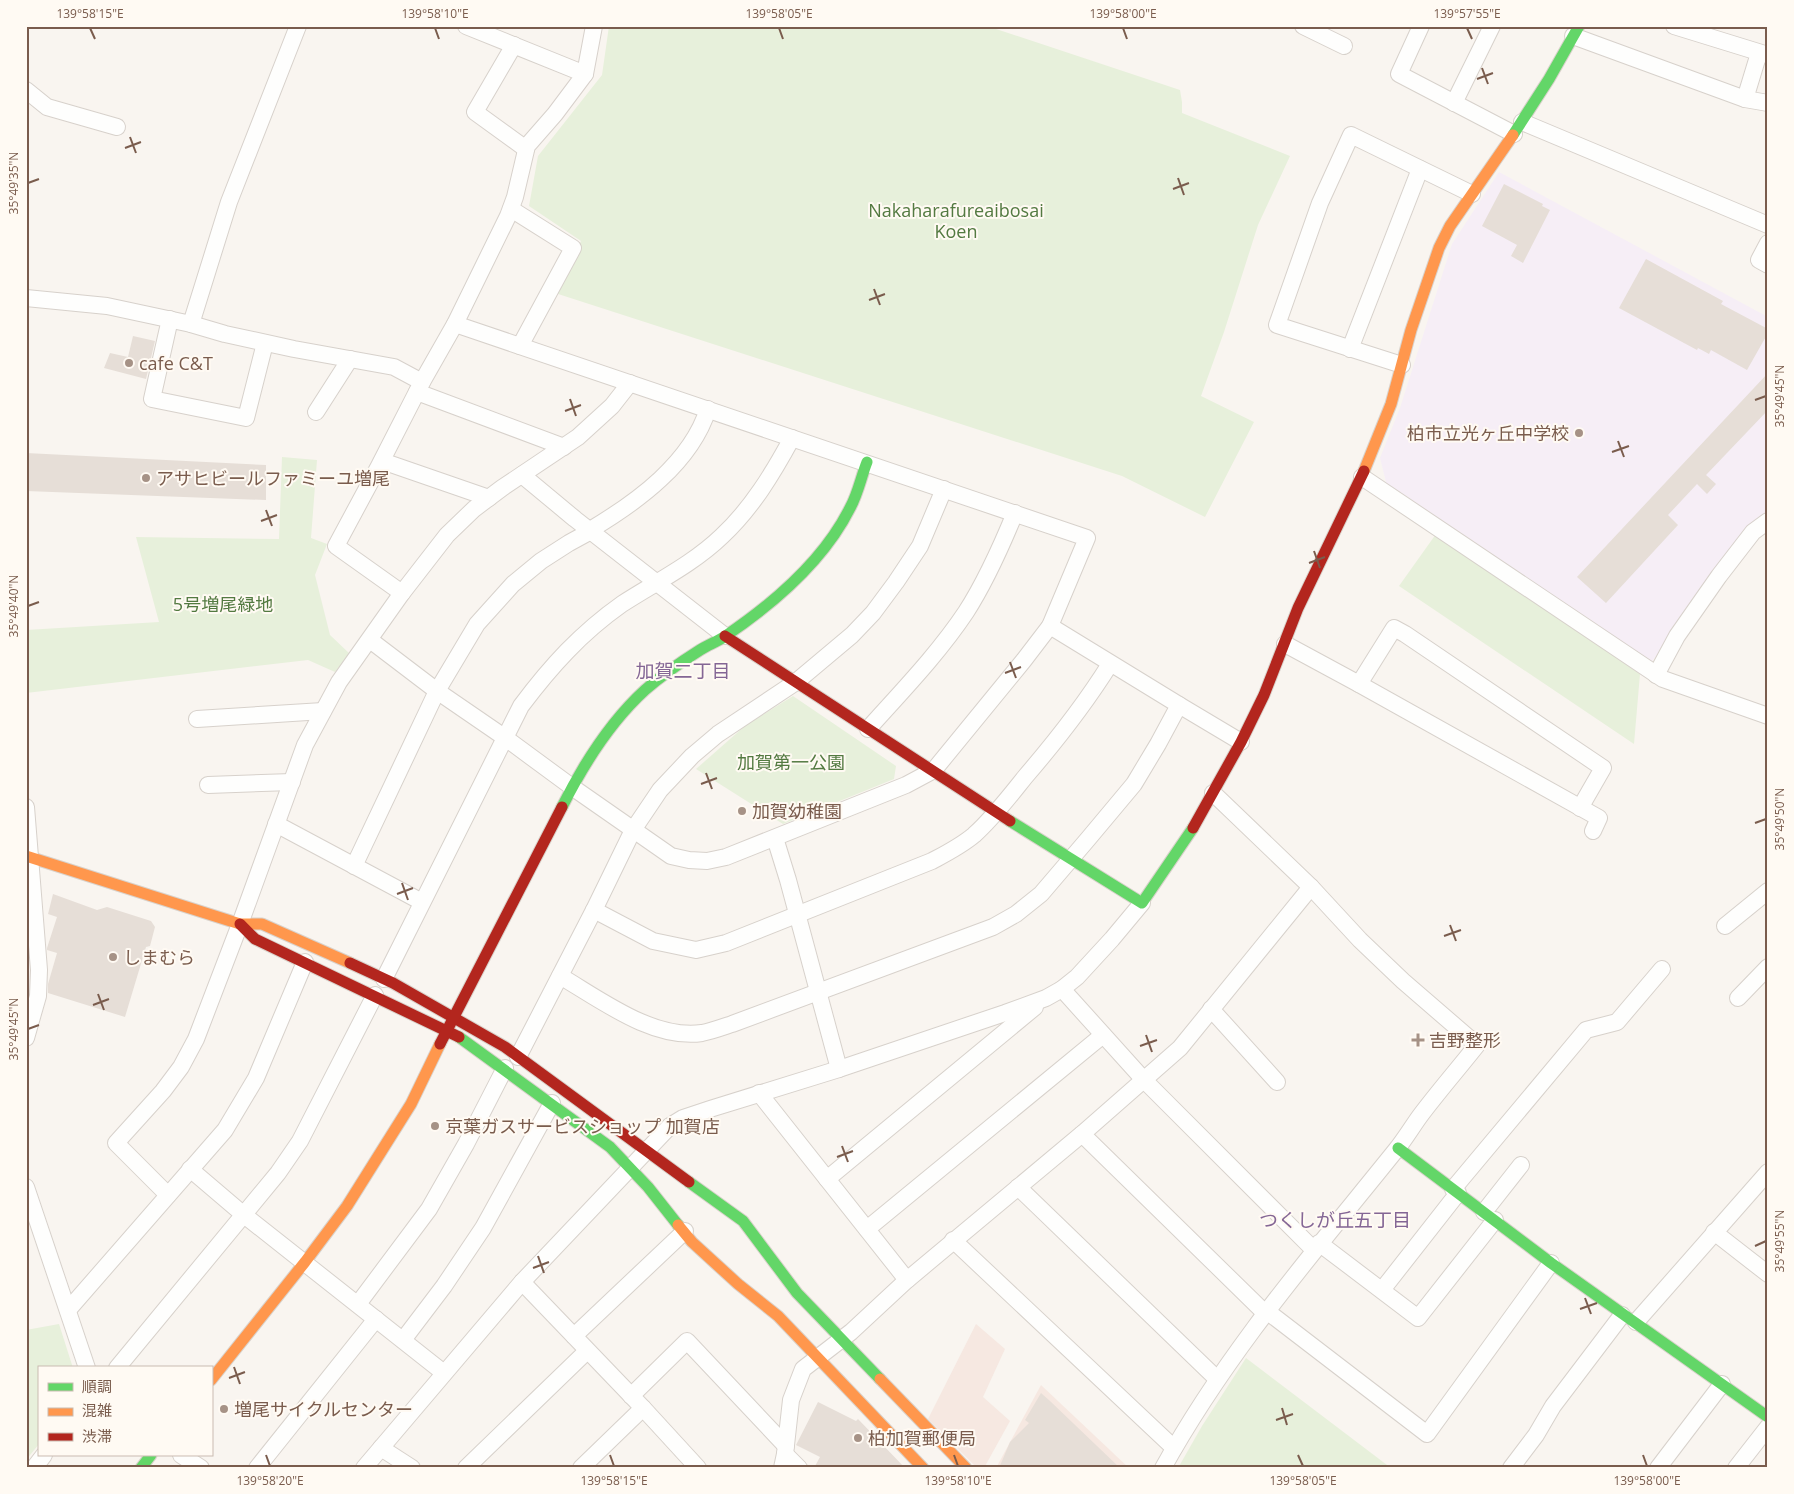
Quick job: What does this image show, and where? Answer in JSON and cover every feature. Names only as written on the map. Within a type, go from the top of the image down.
[{"type":"street","points":[[191,324],[229,202],[298,26]]},
{"type":"street","points":[[466,26],[585,74]]},
{"type":"street","points":[[402,593],[336,546],[419,387],[455,324],[511,209],[526,149],[585,74],[594,26]]},
{"type":"street","points":[[1303,26],[1344,46]]},
{"type":"street","points":[[1422,26],[1398,74],[1454,103],[1768,224]]},
{"type":"street","points":[[1454,103],[1492,26]]},
{"type":"street","points":[[1674,26],[1763,54],[1745,99]]},
{"type":"street","points":[[364,1468],[522,1282],[670,1126],[683,1118],[839,1069],[1005,1014],[1046,998],[1062,989],[1076,977],[1112,939],[1142,903],[1185,841],[1241,742],[1264,695],[1298,608],[1362,477],[1391,404],[1411,330],[1439,248],[1450,226],[1518,128],[1549,79],[1576,31],[1745,99],[1768,103]]},
{"type":"street","points":[[514,45],[475,112],[526,149]]},
{"type":"street","points":[[26,90],[47,107],[117,127]]},
{"type":"street","points":[[1402,365],[1277,325],[1320,203],[1351,134],[1472,194]]},
{"type":"street","points":[[1350,349],[1420,169]]},
{"type":"street","points":[[511,209],[574,248],[520,346]]},
{"type":"street","points":[[1768,243],[1759,260],[1768,265]]},
{"type":"street","points":[[26,298],[107,306],[170,319],[265,343],[394,368],[419,387],[564,447]]},
{"type":"street","points":[[170,319],[152,398],[246,418],[265,343]]},
{"type":"street","points":[[370,640],[437,691],[504,737],[572,788],[671,856],[707,861],[726,857],[774,838],[906,785],[934,770],[1050,626],[1087,538],[455,324]]},
{"type":"street","points":[[316,412],[350,359]]},
{"type":"street","points":[[168,1195],[116,1143],[181,1068],[202,1024],[305,745],[338,682],[402,593],[447,535],[474,509],[578,437],[612,406],[630,383]]},
{"type":"street","points":[[354,866],[437,691],[477,624],[513,584],[541,561],[615,515],[675,464],[703,425],[708,409]]},
{"type":"street","points":[[384,979],[521,706],[570,647],[591,628],[621,606],[677,571],[722,537],[747,510],[768,481],[792,438]]},
{"type":"street","points":[[382,461],[489,498]]},
{"type":"street","points":[[212,1379],[347,1206],[410,1104],[453,1016],[572,788],[592,754],[615,722],[639,696],[665,674],[700,650],[725,636],[778,597],[814,562],[833,536],[850,507],[867,462]]},
{"type":"street","points":[[522,475],[725,636],[996,812],[1142,903]]},
{"type":"street","points":[[1362,477],[1656,675],[1768,716]]},
{"type":"street","points":[[518,1057],[633,830],[660,790],[692,756],[718,734],[796,682],[852,635],[873,613],[920,546],[944,489]]},
{"type":"street","points":[[868,729],[926,663],[961,619],[999,552],[1015,513]]},
{"type":"street","points":[[1656,675],[1677,636],[1719,576],[1753,532],[1768,521]]},
{"type":"street","points":[[1050,626],[1241,742]]},
{"type":"street","points":[[1359,684],[1394,628],[1604,768],[1580,808]]},
{"type":"street","points":[[1285,644],[1599,818],[1593,831]]},
{"type":"street","points":[[594,910],[653,941],[696,950],[726,943],[932,861],[953,850],[974,835],[996,812],[1063,732],[1092,693],[1110,664]]},
{"type":"street","points":[[560,976],[635,1020],[672,1032],[702,1033],[732,1024],[993,927],[1016,914],[1042,894],[1134,784],[1179,705]]},
{"type":"street","points":[[197,719],[323,712]]},
{"type":"street","points":[[208,785],[292,782]]},
{"type":"street","points":[[1163,1468],[1217,1379],[1316,1246],[1398,1148],[1420,1116],[1478,1045],[1403,981],[1360,940],[1311,887],[1213,793]]},
{"type":"street","points":[[26,807],[28,857],[39,970],[38,996],[26,1038]]},
{"type":"street","points":[[276,824],[422,902]]},
{"type":"street","points":[[774,838],[797,914],[839,1069]]},
{"type":"street","points":[[28,857],[240,924],[262,924],[313,945],[384,979],[453,1016],[518,1057],[743,1221],[797,1293],[842,1339],[923,1435],[966,1468]]},
{"type":"street","points":[[784,1456],[790,1400],[803,1369],[842,1339],[953,1240],[1082,1134],[1180,1048],[1311,887]]},
{"type":"street","points":[[1724,926],[1768,891]]},
{"type":"street","points":[[240,924],[255,939],[375,995],[464,1040],[610,1146],[692,1242],[738,1284],[778,1316],[923,1468]]},
{"type":"street","points":[[68,1310],[225,1130],[256,1078],[305,962]]},
{"type":"street","points":[[1738,998],[1768,967]]},
{"type":"street","points":[[1382,1290],[1456,1191],[1586,1030],[1617,1022],[1662,969]]},
{"type":"street","points":[[1062,989],[1144,1080],[1316,1246],[1382,1290],[1418,1318],[1490,1216],[1521,1165]]},
{"type":"street","points":[[118,1366],[278,1174],[300,1141],[375,995]]},
{"type":"street","points":[[827,1179],[1046,998]]},
{"type":"street","points":[[1211,1009],[1277,1082]]},
{"type":"street","points":[[867,1229],[1102,1035]]},
{"type":"street","points":[[358,1304],[430,1208],[466,1144],[505,1068]]},
{"type":"street","points":[[759,1093],[907,1280]]},
{"type":"street","points":[[403,1340],[444,1286],[483,1228],[552,1103]]},
{"type":"street","points":[[1082,1134],[1267,1313],[1427,1434],[1550,1263]]},
{"type":"street","points":[[1398,1148],[1550,1263],[1768,1417]]},
{"type":"street","points":[[190,1170],[444,1373]]},
{"type":"street","points":[[1511,1468],[1536,1435],[1553,1406],[1629,1318],[1714,1232],[1768,1172]]},
{"type":"street","points":[[26,1187],[86,1366]]},
{"type":"street","points":[[1018,1187],[1217,1379]]},
{"type":"street","points":[[574,1336],[684,1231]]},
{"type":"street","points":[[1714,1232],[1768,1274]]},
{"type":"street","points":[[953,1240],[1174,1448]]},
{"type":"street","points":[[522,1282],[643,1408],[697,1468]]},
{"type":"street","points":[[257,1468],[376,1319]]},
{"type":"street","points":[[631,1396],[687,1341],[784,1456],[799,1468]]},
{"type":"street","points":[[466,1468],[587,1351]]},
{"type":"street","points":[[1658,1468],[1722,1384]]},
{"type":"street","points":[[581,1468],[643,1408]]},
{"type":"street","points":[[1736,1468],[1768,1427]]},
{"type":"street","points":[[908,1452],[923,1435]]},
{"type":"street","points":[[381,1448],[412,1468]]},
{"type":"street","points":[[34,1468],[43,1456]]},
{"type":"street","points":[[142,1468],[150,1456]]},
{"type":"street","points":[[183,1456],[201,1468]]},
{"type":"shaded area","name":"柏市立光ヶ丘中学校","points":[[1499,172],[1768,317],[1768,516],[1731,548],[1651,663],[1387,486],[1380,458],[1400,408],[1452,244]]},
{"type":"shaded area","points":[[976,1324],[1005,1349],[983,1397],[1010,1421],[984,1468],[977,1468],[928,1419]]},
{"type":"shaded area","points":[[1041,1385],[1129,1468],[996,1468]]},
{"type":"green space","name":"Nakaharafureaibosai Koen","points":[[609,26],[987,26],[1180,90],[1182,113],[1290,156],[1258,225],[1224,332],[1201,396],[1254,422],[1205,517],[1122,476],[555,293],[581,241],[529,206],[538,156],[602,75]]},
{"type":"green space","name":"5号増尾緑地","points":[[282,457],[317,460],[311,538],[327,544],[315,575],[330,635],[350,654],[335,672],[308,660],[26,693],[26,630],[159,622],[136,537],[279,539]]},
{"type":"green space","points":[[1436,534],[1640,674],[1634,744],[1399,586]]},
{"type":"green space","name":"加賀第一公園","points":[[793,696],[896,766],[894,779],[783,824],[696,769],[746,725]]},
{"type":"green space","points":[[59,1324],[72,1366],[38,1366],[38,1445],[26,1460],[26,1330]]},
{"type":"green space","points":[[1246,1358],[1391,1468],[1178,1468],[1202,1426]]},
{"type":"building","points":[[1504,184],[1543,204],[1542,206],[1550,210],[1523,263],[1511,256],[1517,245],[1482,226]]},
{"type":"building","points":[[1646,259],[1723,301],[1721,304],[1768,329],[1768,333],[1747,370],[1711,350],[1709,354],[1698,348],[1697,350],[1619,308]]},
{"type":"building","name":"cafe C&T","points":[[133,336],[155,341],[146,379],[104,368],[110,353],[128,357]]},
{"type":"building","points":[[1768,373],[1768,410],[1706,475],[1716,484],[1707,494],[1697,484],[1668,515],[1678,525],[1606,603],[1577,577]]},
{"type":"building","name":"アサヒビールファミーユ増尾","points":[[26,453],[266,465],[266,500],[26,491]]},
{"type":"building","points":[[53,894],[97,910],[107,907],[151,921],[155,927],[150,946],[146,947],[125,1017],[48,993],[48,984],[57,953],[47,950],[57,917],[48,914]]},
{"type":"building","points":[[1041,1393],[1120,1468],[999,1468],[1010,1442],[1029,1423],[1025,1420]]},
{"type":"building","points":[[818,1402],[856,1421],[858,1419],[905,1468],[814,1468],[820,1457],[796,1445]]},
{"type":"traffic: fast","points":[[1513,135],[1549,79],[1579,26]]},
{"type":"traffic: fast","points":[[562,807],[598,745],[632,702],[658,679],[679,664],[724,637],[761,611],[811,564],[839,528],[850,508],[867,462]]},
{"type":"traffic: fast","points":[[1010,821],[1142,903],[1193,828]]},
{"type":"traffic: fast","points":[[459,1037],[610,1147],[648,1187],[678,1225]]},
{"type":"traffic: fast","points":[[1398,1148],[1551,1263],[1768,1417]]},
{"type":"traffic: fast","points":[[689,1182],[743,1221],[797,1293],[880,1379]]},
{"type":"traffic: fast","points":[[141,1468],[150,1456]]},
{"type":"traffic: slow","points":[[1364,471],[1391,404],[1411,330],[1439,248],[1450,226],[1513,135]]},
{"type":"traffic: slow","points":[[26,856],[240,924],[262,924],[350,963]]},
{"type":"traffic: slow","points":[[212,1379],[347,1206],[411,1104],[440,1044]]},
{"type":"traffic: slow","points":[[678,1225],[692,1242],[738,1284],[778,1316],[923,1468]]},
{"type":"traffic: slow","points":[[880,1379],[966,1468]]},
{"type":"traffic: jam","points":[[1193,828],[1241,742],[1264,695],[1298,608],[1364,471]]},
{"type":"traffic: jam","points":[[725,636],[1010,821]]},
{"type":"traffic: jam","points":[[440,1044],[562,807]]},
{"type":"traffic: jam","points":[[240,924],[255,939],[459,1037]]},
{"type":"traffic: jam","points":[[350,963],[393,983],[505,1047],[689,1182]]},
{"type":"place","name":"cafe C&T","points":[[129,363]]},
{"type":"place","name":"柏市立光ヶ丘中学校","points":[[1579,433]]},
{"type":"place","name":"アサヒビールファミーユ増尾","points":[[146,478]]},
{"type":"place","name":"加賀幼稚園","points":[[742,811]]},
{"type":"place","name":"しまむら","points":[[113,957]]},
{"type":"place","name":"吉野整形","points":[[1418,1040]]},
{"type":"place","name":"京葉ガスサービスショップ 加賀店","points":[[435,1126]]},
{"type":"place","name":"増尾サイクルセンター","points":[[224,1409]]},
{"type":"place","name":"柏加賀郵便局","points":[[858,1438]]},
{"type":"district","name":"加賀二丁目","points":[[683,671]]},
{"type":"district","name":"つくしが丘五丁目","points":[[1335,1220]]}]
